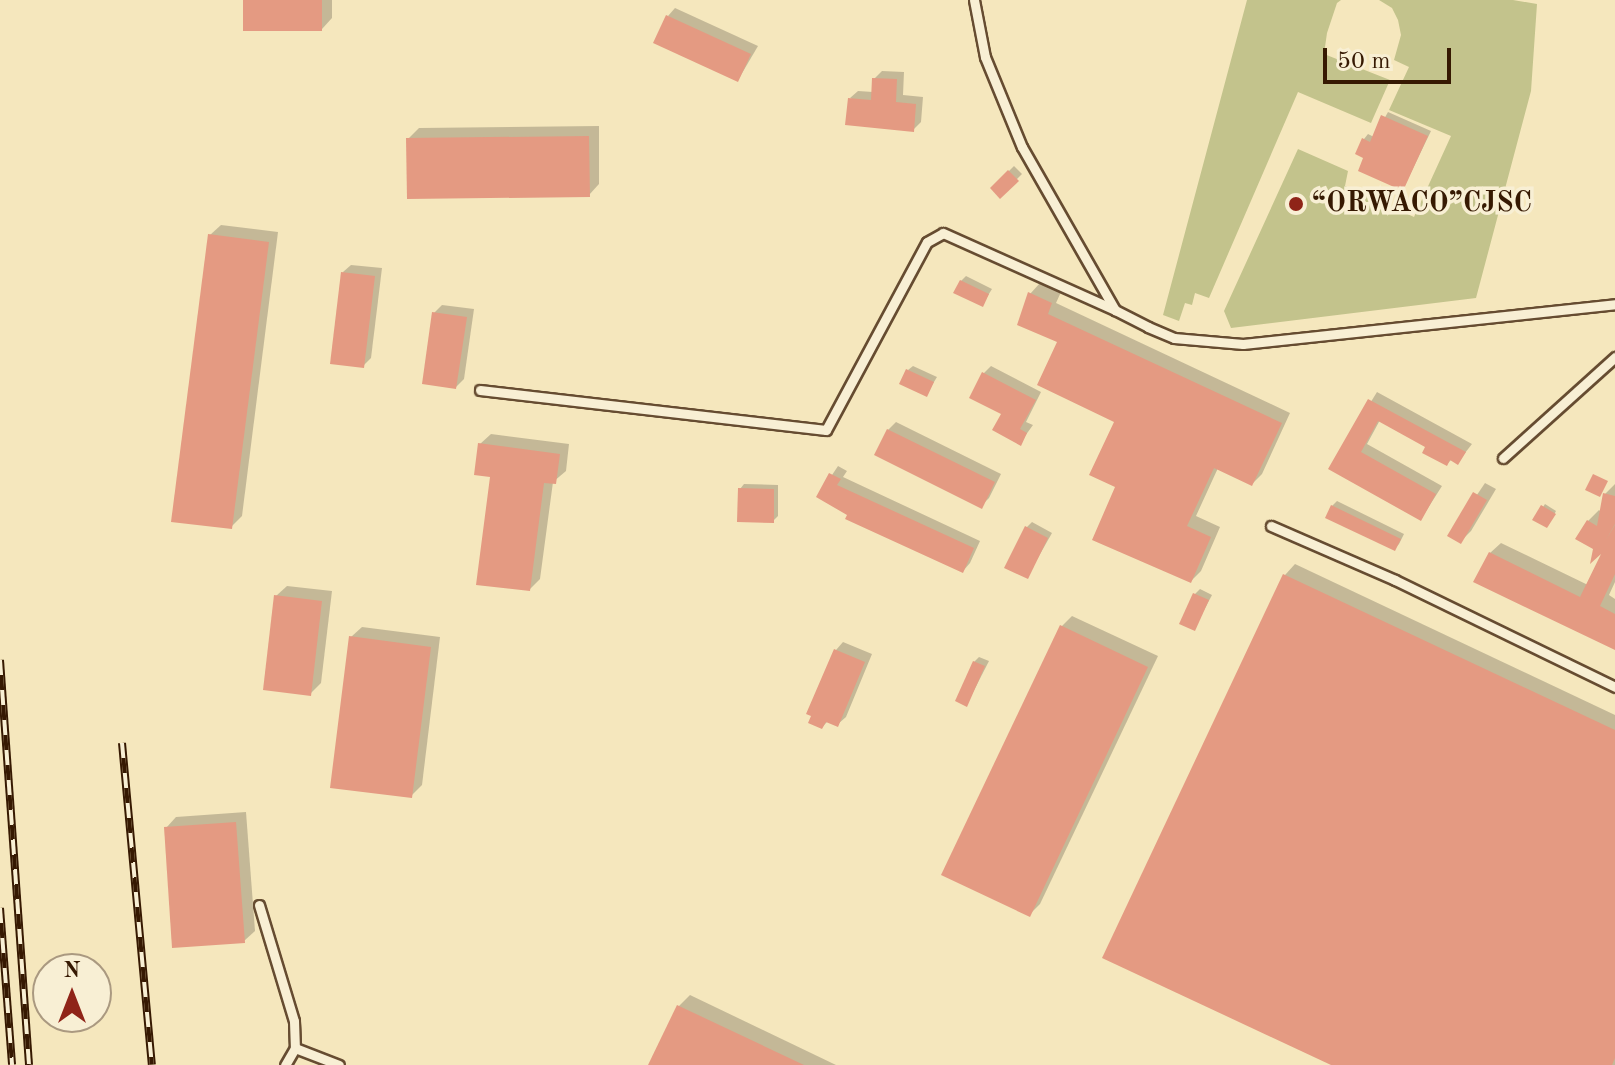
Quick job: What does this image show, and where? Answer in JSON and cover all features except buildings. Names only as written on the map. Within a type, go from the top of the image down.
[{"type":"lane","points":[[974,0],[985,57],[1022,147],[1115,310]]},
{"type":"lane","points":[[480,390],[826,430],[927,242],[943,233],[1174,338],[1243,344],[1615,304]]},
{"type":"lane","points":[[1503,458],[1615,357]]},
{"type":"lane","points":[[1271,526],[1395,580],[1615,687]]},
{"type":"lane","points":[[259,905],[294,1021],[295,1048],[285,1065]]},
{"type":"lane","points":[[295,1048],[339,1065]]},
{"type":"green space","points":[[1247,0],[1341,0],[1337,3],[1327,33],[1324,54],[1390,80],[1371,123],[1298,92],[1209,298],[1195,293],[1192,305],[1185,303],[1179,321],[1163,315]]},
{"type":"green space","points":[[1379,0],[1513,0],[1537,4],[1531,91],[1476,298],[1231,328],[1224,311],[1298,149],[1348,171],[1345,186],[1414,217],[1451,136],[1389,110],[1409,67],[1394,60],[1401,35],[1398,20],[1392,8]]},
{"type":"railway","points":[[0,660],[29,1065]]},
{"type":"railway","points":[[122,743],[152,1065]]},
{"type":"railway","points":[[0,908],[12,1065]]},
{"type":"place","name":"“ORWACO”CJSC","points":[[1296,204]]}]
